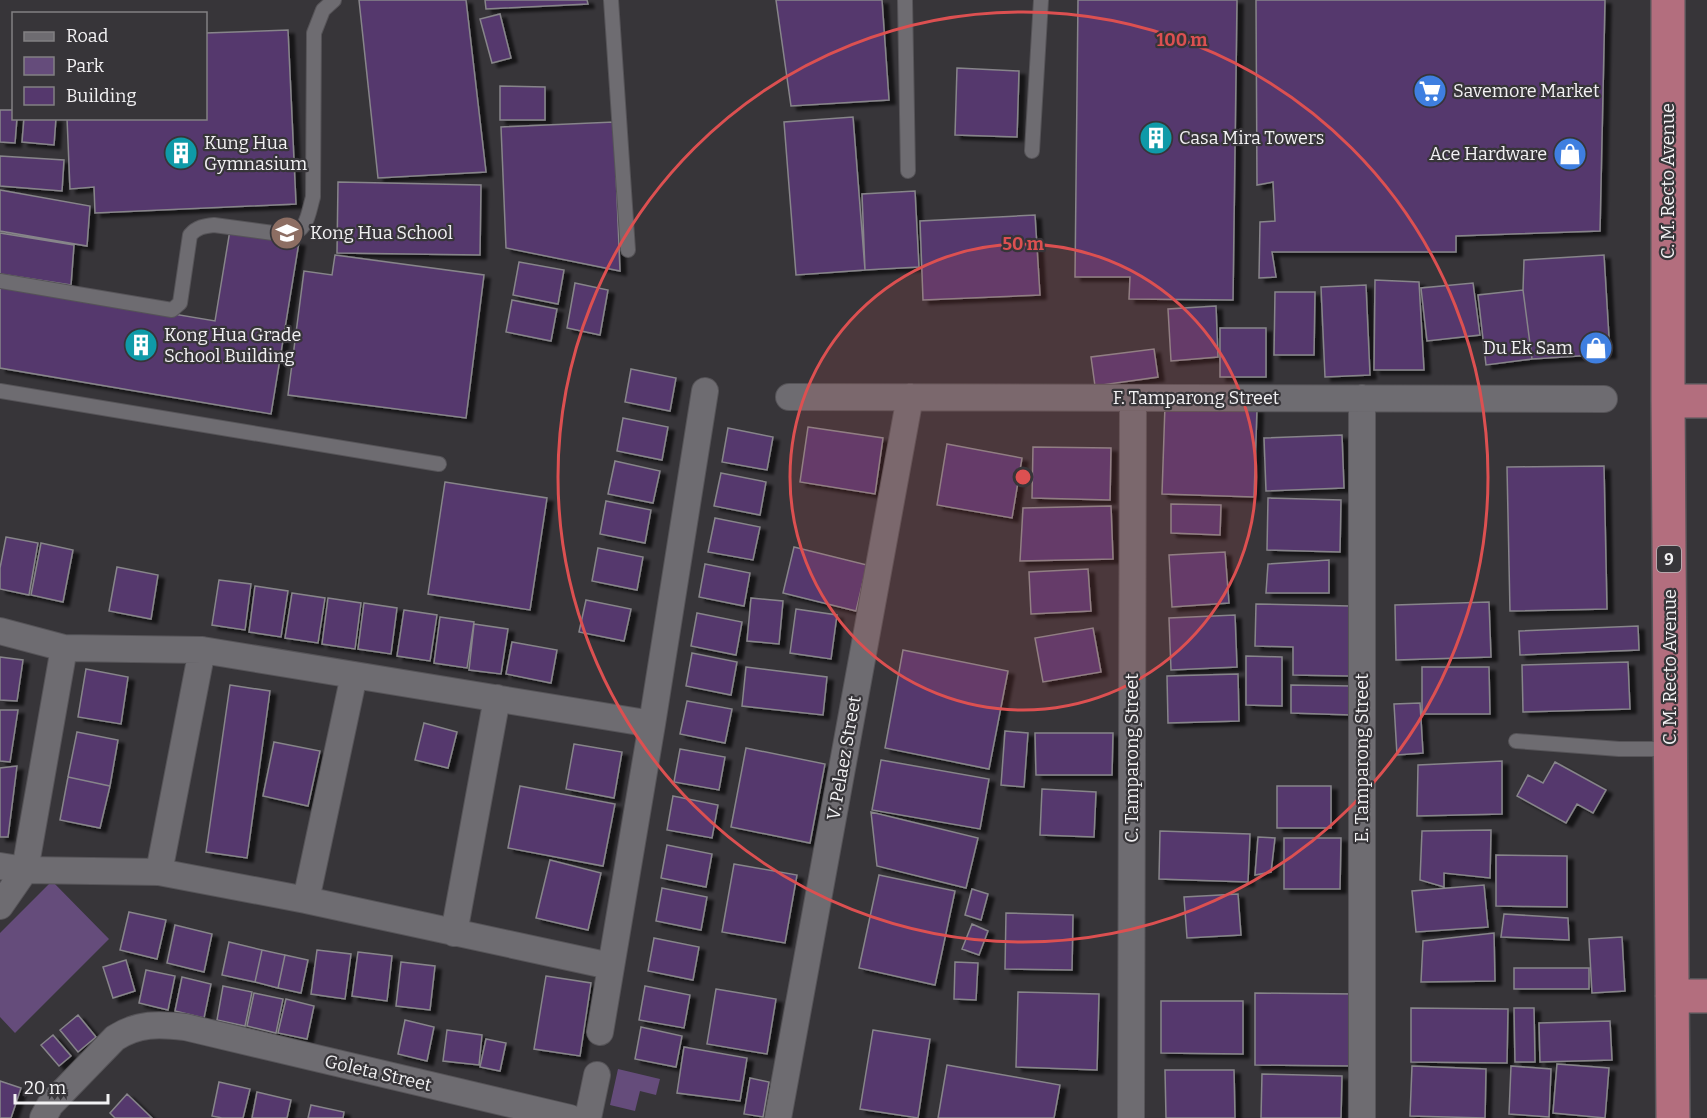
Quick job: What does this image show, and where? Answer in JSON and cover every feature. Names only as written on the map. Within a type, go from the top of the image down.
[{"type":"highway","name":"C. M. Recto Avenue","points":[[1668,0],[1673,1118]]},
{"type":"highway","points":[[1668,401],[1707,401]]},
{"type":"highway","points":[[1672,996],[1707,996]]},
{"type":"street","points":[[600,1032],[705,391]]},
{"type":"street","name":"F. Tamparong Street","points":[[789,397],[1604,399]]},
{"type":"street","name":"V. Pelaez Street","points":[[785,1116],[910,397]]},
{"type":"street","name":"C. Tamparong Street","points":[[1131,1118],[1133,398]]},
{"type":"street","name":"E. Tamparong Street","points":[[1362,398],[1362,1118]]},
{"type":"street","points":[[0,631],[64,648],[202,650],[651,724]]},
{"type":"street","points":[[0,906],[12,868],[64,648]]},
{"type":"street","points":[[159,872],[202,650]]},
{"type":"street","points":[[306,900],[354,675]]},
{"type":"street","points":[[453,933],[497,698]]},
{"type":"street","points":[[12,868],[159,872],[306,900],[610,966]]},
{"type":"street","name":"Goleta Street","points":[[43,1118],[50,1105],[115,1038],[138,1027],[164,1025],[570,1118]]},
{"type":"street","points":[[588,1118],[597,1075]]},
{"type":"lane","points":[[0,281],[172,310],[180,303],[190,235],[195,229],[214,225],[288,235],[296,233],[306,222],[313,197],[314,33],[323,10],[334,0]]},
{"type":"lane","points":[[611,0],[628,250]]},
{"type":"lane","points":[[905,0],[908,171]]},
{"type":"lane","points":[[1032,151],[1041,0]]},
{"type":"lane","points":[[0,392],[438,464]]},
{"type":"lane","points":[[1516,741],[1619,749],[1670,749]]},
{"type":"green space","points":[[52,881],[109,939],[15,1033],[0,1017],[0,933]]},
{"type":"green space","points":[[618,1069],[660,1079],[656,1095],[640,1091],[635,1111],[610,1105]]},
{"type":"building","points":[[359,0],[466,0],[486,172],[378,178]]},
{"type":"building","points":[[485,0],[587,0],[588,4],[486,9]]},
{"type":"building","points":[[776,0],[882,0],[889,100],[791,106]]},
{"type":"building","name":"Casa Mira Towers","points":[[1078,0],[1237,0],[1233,300],[1129,299],[1130,277],[1075,277]]},
{"type":"building","name":"Savemore Market","points":[[1256,0],[1605,0],[1600,231],[1456,236],[1456,252],[1272,252],[1276,277],[1259,278],[1260,222],[1275,221],[1273,182],[1257,185]]},
{"type":"building","points":[[500,14],[511,58],[492,63],[480,19]]},
{"type":"building","name":"Kung Hua Gymnasium","points":[[288,30],[296,204],[95,213],[94,187],[70,189],[67,120],[207,120],[207,33]]},
{"type":"building","points":[[957,68],[1019,71],[1017,137],[955,135]]},
{"type":"building","points":[[500,86],[545,87],[545,120],[500,120]]},
{"type":"building","points":[[0,110],[12,110],[12,120],[17,120],[15,143],[0,142]]},
{"type":"building","points":[[853,117],[865,270],[796,275],[784,122]]},
{"type":"building","points":[[24,120],[56,120],[54,145],[22,142]]},
{"type":"building","points":[[614,122],[620,271],[506,248],[501,127]]},
{"type":"building","points":[[0,156],[64,160],[62,191],[0,186]]},
{"type":"building","points":[[338,182],[481,185],[480,255],[337,253]]},
{"type":"building","points":[[0,190],[90,206],[87,246],[0,231]]},
{"type":"building","points":[[915,191],[919,267],[865,270],[862,194]]},
{"type":"building","points":[[1035,215],[1040,295],[923,300],[920,221]]},
{"type":"building","name":"Kong Hua Grade School Building","points":[[230,230],[299,242],[271,414],[0,368],[0,285],[215,321]]},
{"type":"building","points":[[0,233],[74,245],[71,285],[0,274]]},
{"type":"building","points":[[335,255],[484,275],[466,418],[288,395],[304,271],[332,275]]},
{"type":"building","points":[[1604,255],[1610,354],[1532,359],[1523,290],[1524,260]]},
{"type":"building","points":[[519,262],[564,270],[558,304],[513,295]]},
{"type":"building","points":[[1375,280],[1419,282],[1424,370],[1374,370]]},
{"type":"building","points":[[575,283],[608,290],[600,335],[567,328]]},
{"type":"building","points":[[1473,283],[1480,335],[1427,341],[1421,288]]},
{"type":"building","points":[[1366,285],[1370,375],[1325,377],[1321,287]]},
{"type":"building","points":[[1523,290],[1532,359],[1486,365],[1478,295]]},
{"type":"building","points":[[1275,292],[1315,292],[1314,355],[1274,355]]},
{"type":"building","points":[[512,300],[557,309],[551,341],[506,332]]},
{"type":"building","points":[[1216,306],[1218,357],[1171,361],[1168,309]]},
{"type":"building","points":[[1220,328],[1266,328],[1266,377],[1220,377]]},
{"type":"building","points":[[1154,349],[1158,377],[1095,386],[1091,357]]},
{"type":"building","points":[[631,369],[676,378],[670,411],[625,402]]},
{"type":"building","points":[[1165,405],[1257,409],[1254,497],[1162,494]]},
{"type":"building","points":[[623,418],[668,427],[662,460],[617,451]]},
{"type":"building","points":[[808,427],[883,438],[875,494],[800,482]]},
{"type":"building","points":[[728,428],[773,437],[767,470],[722,462]]},
{"type":"building","points":[[1342,435],[1344,488],[1266,491],[1264,438]]},
{"type":"building","points":[[947,444],[1022,458],[1012,518],[937,505]]},
{"type":"building","points":[[1033,447],[1111,448],[1110,500],[1032,498]]},
{"type":"building","points":[[615,461],[660,471],[653,503],[608,494]]},
{"type":"building","points":[[1604,466],[1607,609],[1510,611],[1507,467]]},
{"type":"building","points":[[721,473],[766,482],[760,515],[714,506]]},
{"type":"building","points":[[445,482],[547,498],[530,610],[428,594]]},
{"type":"building","points":[[1268,498],[1341,500],[1340,552],[1267,550]]},
{"type":"building","points":[[606,501],[651,510],[645,543],[600,534]]},
{"type":"building","points":[[1171,504],[1221,505],[1220,535],[1171,533]]},
{"type":"building","points":[[1111,506],[1113,559],[1020,561],[1023,508]]},
{"type":"building","points":[[715,518],[760,527],[753,560],[708,552]]},
{"type":"building","points":[[6,537],[38,543],[29,595],[0,589],[0,568]]},
{"type":"building","points":[[41,543],[73,550],[63,602],[31,595]]},
{"type":"building","points":[[794,547],[867,565],[856,611],[783,593]]},
{"type":"building","points":[[598,548],[643,557],[637,590],[592,581]]},
{"type":"building","points":[[1225,552],[1229,603],[1172,607],[1169,555]]},
{"type":"building","points":[[1329,560],[1329,593],[1266,593],[1268,564]]},
{"type":"building","points":[[705,564],[750,573],[744,606],[699,597]]},
{"type":"building","points":[[117,567],[158,575],[151,619],[109,611]]},
{"type":"building","points":[[1088,569],[1091,611],[1031,614],[1029,572]]},
{"type":"building","points":[[219,580],[251,584],[245,630],[212,625]]},
{"type":"building","points":[[255,586],[288,591],[281,637],[249,632]]},
{"type":"building","points":[[292,593],[325,598],[318,643],[285,638]]},
{"type":"building","points":[[328,598],[361,603],[355,649],[322,644]]},
{"type":"building","points":[[751,598],[783,601],[779,644],[747,641]]},
{"type":"building","points":[[586,600],[631,609],[624,641],[579,632]]},
{"type":"building","points":[[1489,602],[1491,657],[1396,660],[1395,605]]},
{"type":"building","points":[[364,603],[397,608],[391,654],[358,649]]},
{"type":"building","points":[[1256,604],[1350,606],[1349,676],[1293,675],[1293,647],[1255,646]]},
{"type":"building","points":[[796,609],[837,615],[831,659],[790,653]]},
{"type":"building","points":[[404,610],[437,615],[430,661],[397,656]]},
{"type":"building","points":[[697,613],[742,622],[736,655],[691,646]]},
{"type":"building","points":[[1235,615],[1237,667],[1171,670],[1169,618]]},
{"type":"building","points":[[440,617],[474,622],[467,668],[434,663]]},
{"type":"building","points":[[474,624],[508,629],[501,674],[469,670]]},
{"type":"building","points":[[1638,626],[1639,650],[1520,655],[1519,631]]},
{"type":"building","points":[[1093,628],[1101,672],[1043,682],[1035,638]]},
{"type":"building","points":[[512,642],[557,650],[551,683],[506,674]]},
{"type":"building","points":[[903,650],[1008,671],[989,769],[885,748]]},
{"type":"building","points":[[692,653],[737,662],[731,695],[686,686]]},
{"type":"building","points":[[1246,656],[1282,657],[1282,706],[1246,705]]},
{"type":"building","points":[[0,657],[23,660],[17,701],[0,700]]},
{"type":"building","points":[[1628,662],[1630,709],[1523,712],[1522,665]]},
{"type":"building","points":[[746,667],[827,677],[823,715],[742,706]]},
{"type":"building","points":[[1422,667],[1489,667],[1490,714],[1422,714]]},
{"type":"building","points":[[86,669],[128,677],[121,724],[78,717]]},
{"type":"building","points":[[1238,674],[1239,721],[1168,723],[1167,676]]},
{"type":"building","points":[[230,685],[270,691],[247,858],[206,852]]},
{"type":"building","points":[[1291,685],[1351,686],[1351,715],[1291,713]]},
{"type":"building","points":[[687,701],[732,709],[725,743],[680,734]]},
{"type":"building","points":[[1420,703],[1423,753],[1397,755],[1394,704]]},
{"type":"building","points":[[0,710],[18,710],[10,762],[0,761]]},
{"type":"building","points":[[424,723],[457,732],[448,768],[415,760]]},
{"type":"building","points":[[1005,731],[1028,733],[1024,787],[1001,785]]},
{"type":"building","points":[[77,732],[118,740],[110,786],[68,777]]},
{"type":"building","points":[[1035,733],[1113,733],[1112,775],[1036,775]]},
{"type":"building","points":[[274,742],[320,751],[308,806],[263,796]]},
{"type":"building","points":[[574,744],[622,752],[614,798],[566,789]]},
{"type":"building","points":[[746,748],[825,764],[810,843],[731,827]]},
{"type":"building","points":[[680,749],[725,757],[719,790],[674,782]]},
{"type":"building","points":[[881,760],[989,779],[980,829],[872,810]]},
{"type":"building","points":[[1502,761],[1502,814],[1417,816],[1418,765]]},
{"type":"building","points":[[1555,762],[1606,790],[1593,813],[1577,804],[1566,823],[1517,796],[1528,775],[1543,783]]},
{"type":"building","points":[[17,766],[8,837],[0,837],[0,768]]},
{"type":"building","points":[[68,777],[110,786],[100,828],[60,820]]},
{"type":"building","points":[[520,786],[615,804],[603,866],[508,848]]},
{"type":"building","points":[[1277,786],[1331,786],[1331,828],[1277,828]]},
{"type":"building","points":[[1042,789],[1096,792],[1094,837],[1040,835]]},
{"type":"building","points":[[673,796],[718,805],[712,838],[667,830]]},
{"type":"building","points":[[871,812],[978,838],[966,888],[877,866]]},
{"type":"building","points":[[1491,830],[1490,878],[1444,873],[1444,887],[1420,880],[1422,831]]},
{"type":"building","points":[[1160,831],[1250,834],[1248,882],[1159,879]]},
{"type":"building","points":[[1258,837],[1275,838],[1271,872],[1255,875]]},
{"type":"building","points":[[1284,838],[1341,838],[1340,889],[1284,889]]},
{"type":"building","points":[[667,845],[712,854],[706,887],[661,878]]},
{"type":"building","points":[[1496,855],[1567,856],[1567,907],[1496,906]]},
{"type":"building","points":[[550,860],[601,873],[588,930],[536,918]]},
{"type":"building","points":[[734,864],[797,875],[785,943],[722,932]]},
{"type":"building","points":[[879,875],[955,891],[935,985],[859,968]]},
{"type":"building","points":[[1484,885],[1488,927],[1416,932],[1412,891]]},
{"type":"building","points":[[662,888],[707,897],[701,930],[656,921]]},
{"type":"building","points":[[972,889],[988,894],[981,920],[965,915]]},
{"type":"building","points":[[1238,894],[1241,935],[1187,938],[1184,897]]},
{"type":"building","points":[[129,912],[166,920],[157,959],[120,950]]},
{"type":"building","points":[[1006,913],[1073,915],[1072,970],[1005,969]]},
{"type":"building","points":[[1504,914],[1568,918],[1569,940],[1501,937]]},
{"type":"building","points":[[972,924],[988,931],[979,955],[962,949]]},
{"type":"building","points":[[175,925],[212,934],[204,972],[167,963]]},
{"type":"building","points":[[1494,933],[1495,981],[1421,982],[1423,941]]},
{"type":"building","points":[[1622,937],[1625,991],[1592,993],[1589,939]]},
{"type":"building","points":[[654,938],[699,947],[693,980],[648,971]]},
{"type":"building","points":[[229,942],[262,950],[255,982],[222,975]]},
{"type":"building","points":[[262,950],[285,955],[278,988],[255,982]]},
{"type":"building","points":[[317,950],[351,954],[345,999],[311,994]]},
{"type":"building","points":[[358,952],[392,956],[387,1001],[352,996]]},
{"type":"building","points":[[285,955],[308,960],[301,993],[278,988]]},
{"type":"building","points":[[126,960],[135,991],[113,998],[103,967]]},
{"type":"building","points":[[401,962],[435,966],[430,1010],[396,1006]]},
{"type":"building","points":[[955,962],[978,963],[976,1000],[954,999]]},
{"type":"building","points":[[1514,968],[1589,968],[1589,989],[1514,989]]},
{"type":"building","points":[[146,970],[175,976],[168,1010],[139,1003]]},
{"type":"building","points":[[546,976],[591,983],[580,1056],[534,1049]]},
{"type":"building","points":[[182,977],[211,984],[204,1018],[175,1011]]},
{"type":"building","points":[[223,986],[252,992],[245,1026],[217,1020]]},
{"type":"building","points":[[645,986],[690,995],[684,1028],[639,1020]]},
{"type":"building","points":[[716,989],[776,999],[767,1054],[707,1044]]},
{"type":"building","points":[[1018,992],[1099,994],[1097,1070],[1016,1067]]},
{"type":"building","points":[[254,993],[283,999],[276,1033],[247,1026]]},
{"type":"building","points":[[1255,993],[1355,994],[1355,1066],[1255,1065]]},
{"type":"building","points":[[286,999],[314,1006],[307,1039],[278,1033]]},
{"type":"building","points":[[1161,1001],[1243,1001],[1243,1054],[1161,1053]]},
{"type":"building","points":[[1411,1008],[1508,1009],[1507,1063],[1411,1062]]},
{"type":"building","points":[[1514,1008],[1534,1008],[1535,1062],[1515,1062]]},
{"type":"building","points":[[78,1015],[96,1037],[78,1052],[60,1030]]},
{"type":"building","points":[[405,1020],[434,1027],[427,1061],[398,1054]]},
{"type":"building","points":[[1610,1021],[1612,1060],[1540,1062],[1539,1023]]},
{"type":"building","points":[[641,1027],[682,1036],[676,1067],[635,1059]]},
{"type":"building","points":[[447,1030],[482,1035],[479,1065],[443,1061]]},
{"type":"building","points":[[873,1030],[930,1039],[918,1118],[860,1109]]},
{"type":"building","points":[[53,1035],[71,1056],[59,1066],[41,1045]]},
{"type":"building","points":[[486,1039],[506,1043],[500,1071],[480,1067]]},
{"type":"building","points":[[684,1047],[747,1058],[740,1101],[677,1093]]},
{"type":"building","points":[[1557,1064],[1609,1068],[1605,1118],[1553,1113]]},
{"type":"building","points":[[947,1065],[1060,1085],[1054,1118],[938,1118]]},
{"type":"building","points":[[1412,1066],[1486,1069],[1485,1118],[1410,1116]]},
{"type":"building","points":[[1511,1066],[1551,1069],[1549,1117],[1509,1114]]},
{"type":"building","points":[[1165,1070],[1234,1070],[1235,1118],[1166,1118]]},
{"type":"building","points":[[1262,1074],[1342,1076],[1341,1118],[1261,1118]]},
{"type":"building","points":[[750,1078],[769,1082],[763,1117],[744,1114]]},
{"type":"building","points":[[0,1081],[21,1088],[11,1118],[0,1118]]},
{"type":"building","points":[[219,1082],[250,1089],[243,1118],[212,1116]]},
{"type":"building","points":[[257,1092],[291,1100],[287,1118],[252,1118]]},
{"type":"building","points":[[127,1094],[152,1118],[115,1118],[110,1113]]},
{"type":"building","points":[[311,1105],[344,1112],[343,1118],[308,1118]]},
{"type":"place","name":"Savemore Market","points":[[1430,91]]},
{"type":"place","name":"Casa Mira Towers","points":[[1156,138]]},
{"type":"place","name":"Kung Hua Gymnasium","points":[[181,153]]},
{"type":"place","name":"Ace Hardware","points":[[1570,154]]},
{"type":"place","name":"Kong Hua School","points":[[287,233]]},
{"type":"place","name":"Kong Hua Grade School Building","points":[[141,345]]},
{"type":"place","name":"Du Ek Sam","points":[[1596,348]]}]
